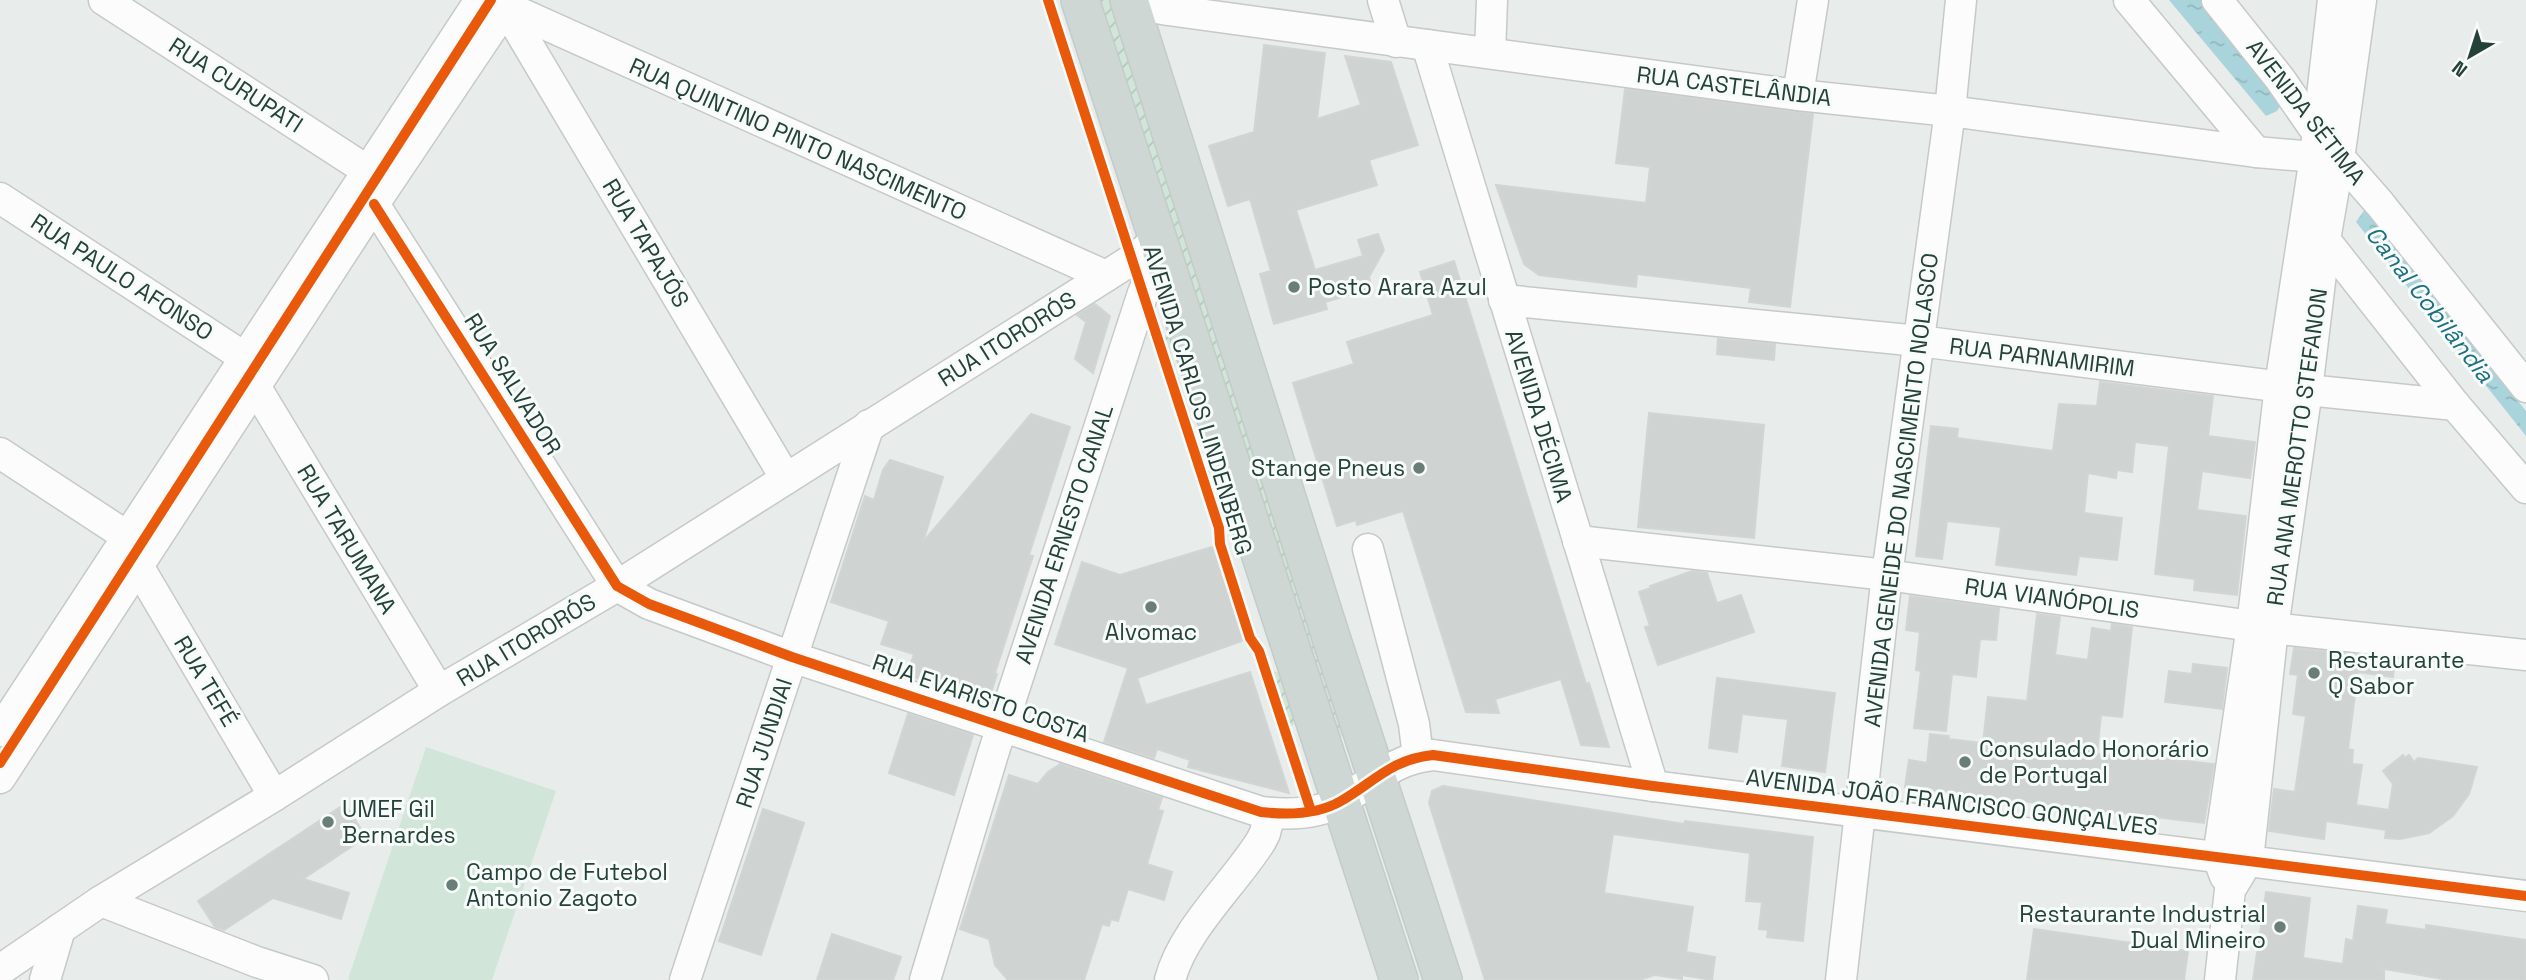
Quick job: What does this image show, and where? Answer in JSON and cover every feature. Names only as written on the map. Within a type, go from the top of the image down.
[{"type":"main road","name":"AVENIDA CARLOS LINDENBERG","points":[[1080,0],[1399,980]]},
{"type":"main road","points":[[1130,1],[1443,980]]},
{"type":"street","name":"RUA CURUPATI","points":[[104,0],[368,171]]},
{"type":"street","points":[[1383,0],[1396,42]]},
{"type":"street","points":[[1490,53],[1493,0]]},
{"type":"street","points":[[1798,95],[1813,0]]},
{"type":"street","name":"AVENIDA GENEIDE DO NASCIMENTO NOLASCO","points":[[1841,980],[1887,575],[1950,111],[1961,0]]},
{"type":"street","points":[[2129,0],[2256,152]]},
{"type":"street","name":"AVENIDA SÉTIMA","points":[[2217,0],[2280,79],[2324,149],[2380,204],[2526,387]]},
{"type":"street","name":"RUA ANA MEROTTO STEFANON","points":[[2230,890],[2218,856],[2262,627],[2324,149],[2333,0]]},
{"type":"street","name":"RUA ANA MEROTTO STEFANON","points":[[2294,388],[2325,240],[2324,149],[2361,0]]},
{"type":"street","name":"RUA CASTELÂNDIA","points":[[1130,1],[1396,42],[2256,152],[2324,149]]},
{"type":"street","points":[[0,731],[368,171],[504,2]]},
{"type":"street","points":[[0,778],[504,2]]},
{"type":"street","name":"RUA QUINTINO PINTO NASCIMENTO","points":[[504,2],[1106,276]]},
{"type":"street","name":"RUA TAPAJÓS","points":[[504,2],[786,479]]},
{"type":"street","name":"AVENIDA DÉCIMA","points":[[1427,45],[1653,786]]},
{"type":"street","name":"RUA PAULO AFONSO","points":[[0,198],[244,357]]},
{"type":"street","name":"RUA SALVADOR","points":[[374,204],[617,586]]},
{"type":"street","points":[[2325,240],[2455,405],[2526,488]]},
{"type":"street","name":"RUA ITORORÓS","points":[[0,970],[101,901],[274,796],[439,691],[617,586],[1106,276],[1160,246]]},
{"type":"street","name":"AVENIDA ERNESTO CANAL","points":[[925,980],[1001,728],[1160,246]]},
{"type":"street","name":"RUA PARNAMIRIM","points":[[1504,300],[1919,341],[2294,388],[2455,405]]},
{"type":"street","name":"RUA TARUMANA","points":[[255,386],[439,691]]},
{"type":"street","name":"RUA JUNDIAI","points":[[685,980],[869,425]]},
{"type":"street","points":[[0,453],[128,537]]},
{"type":"street","name":"RUA VIANÓPOLIS","points":[[1577,541],[1887,575],[2262,627],[2526,655]]},
{"type":"street","points":[[1367,549],[1414,724],[1418,757]]},
{"type":"street","name":"RUA TEFÉ","points":[[138,566],[274,796]]},
{"type":"street","name":"RUA EVARISTO COSTA","points":[[617,586],[649,604],[792,657],[1001,728],[1270,813],[1293,814],[1339,802]]},
{"type":"street","name":"RUA ANA MEROTTO STEFANON","points":[[2220,980],[2230,890],[2248,860],[2262,627]]},
{"type":"street","name":"AVENIDA JOÃO FRANCISCO GONÇALVES","points":[[1377,776],[1390,767],[1418,757],[1433,755],[1653,786],[2526,896]]},
{"type":"street","points":[[1339,802],[1377,776]]},
{"type":"street","points":[[1170,980],[1174,967],[1196,929],[1261,841],[1270,813]]},
{"type":"street","points":[[101,901],[254,971],[313,980]]},
{"type":"street","points":[[46,980],[60,929]]},
{"type":"green space","points":[[1100,0],[1111,0],[1347,732],[1338,740]]},
{"type":"green space","points":[[1161,333],[1173,339],[1174,345],[1170,351],[1205,461],[1214,464],[1213,471],[1208,476]]},
{"type":"green space","points":[[1270,671],[1280,672],[1296,722],[1289,729]]},
{"type":"green space","name":"Campo de Futebol Antonio Zagoto","points":[[426,747],[556,791],[492,980],[350,980],[348,979]]},
{"type":"water","points":[[2169,0],[2204,0],[2284,100],[2277,111],[2266,116]]},
{"type":"water","name":"Canal Cobilândia","points":[[2365,209],[2526,411],[2526,436],[2356,222]]},
{"type":"building","points":[[1264,45],[1325,53],[1317,119],[1361,105],[1345,56],[1391,62],[1418,145],[1369,160],[1377,185],[1296,210],[1315,270],[1363,256],[1358,240],[1378,234],[1384,250],[1369,277],[1372,288],[1325,302],[1327,309],[1274,324],[1260,274],[1271,271],[1250,199],[1228,206],[1209,146],[1254,132]]},
{"type":"building","points":[[1625,89],[1813,114],[1790,307],[1749,302],[1751,288],[1637,274],[1636,287],[1539,275],[1524,264],[1496,185],[1646,203],[1650,167],[1616,163]]},
{"type":"building","points":[[1454,261],[1586,684],[1589,683],[1609,747],[1581,745],[1561,679],[1495,699],[1499,713],[1466,712],[1403,511],[1357,525],[1356,520],[1337,526],[1293,383],[1354,364],[1347,342],[1433,315],[1420,272]]},
{"type":"building","points":[[1095,304],[1110,316],[1093,373],[1075,359],[1086,322],[1077,315]]},
{"type":"building","points":[[1718,339],[1775,344],[1774,360],[1717,354]]},
{"type":"building","points":[[2100,382],[2213,396],[2208,436],[2255,442],[2250,478],[2202,471],[2197,510],[2246,516],[2237,595],[2194,590],[2195,579],[2155,574],[2169,446],[2135,442],[2132,472],[2117,470],[2116,478],[2088,473],[2084,513],[2122,518],[2117,560],[2079,556],[2076,575],[1996,565],[2001,527],[1947,521],[1942,559],[1916,556],[1931,426],[1958,429],[1957,438],[2053,451],[2059,404],[2097,406]]},
{"type":"building","points":[[1649,413],[1764,425],[1754,538],[1638,527]]},
{"type":"building","points":[[1031,414],[1070,427],[1029,555],[1033,556],[990,696],[981,701],[907,675],[914,654],[881,644],[889,621],[831,602],[865,496],[874,500],[883,470],[890,460],[943,477],[923,542]]},
{"type":"building","points":[[1215,546],[1245,640],[1137,678],[1146,705],[1250,672],[1289,793],[1188,767],[1190,760],[1157,749],[1154,758],[1104,742],[1128,668],[1055,644],[1082,562],[1120,575]]},
{"type":"building","points":[[1692,571],[1707,573],[1717,603],[1741,595],[1754,632],[1658,665],[1645,627],[1650,626],[1639,592]]},
{"type":"building","points":[[1910,596],[1999,608],[1996,640],[1980,639],[1976,677],[1952,674],[1946,731],[1914,728],[1921,671],[1916,670],[1920,632],[1906,630]]},
{"type":"building","points":[[2037,614],[2060,617],[2055,655],[2088,660],[2092,628],[2111,631],[2112,624],[2132,627],[2122,717],[2101,715],[2097,754],[2135,759],[2136,755],[2214,764],[2204,823],[1905,787],[1909,760],[1927,763],[1930,734],[1983,743],[1988,697],[2027,701]]},
{"type":"building","points":[[2294,648],[2395,659],[2393,677],[2358,672],[2348,749],[2353,750],[2352,764],[2362,765],[2356,805],[2389,810],[2393,784],[2383,771],[2403,755],[2405,758],[2409,755],[2414,762],[2418,758],[2477,767],[2469,794],[2453,816],[2429,833],[2400,839],[2385,838],[2386,830],[2326,821],[2324,839],[2269,831],[2274,789],[2295,792],[2306,716],[2293,714],[2298,675],[2290,674]]},
{"type":"building","points":[[2193,664],[2227,668],[2222,709],[2165,702],[2169,671],[2192,674]]},
{"type":"building","points":[[1717,678],[1835,693],[1825,772],[1782,766],[1788,719],[1742,714],[1737,752],[1709,748]]},
{"type":"building","points":[[908,714],[973,735],[954,795],[889,773]]},
{"type":"building","points":[[1060,764],[1162,798],[1158,810],[1163,811],[1147,864],[1172,872],[1164,900],[1128,889],[1118,921],[1111,919],[1109,926],[1102,924],[1084,980],[1008,980],[995,965],[989,939],[960,929],[1009,775],[1038,784],[1048,772]]},
{"type":"building","points":[[1443,786],[1684,824],[1685,821],[1813,837],[1803,941],[1767,937],[1768,930],[1759,929],[1762,902],[1746,901],[1750,853],[1613,834],[1604,893],[1693,907],[1686,952],[1715,957],[1712,980],[1682,975],[1682,979],[1655,975],[1639,980],[1485,980],[1429,803],[1432,791]]},
{"type":"building","points":[[345,804],[366,837],[303,879],[349,893],[341,919],[273,898],[224,930],[215,927],[198,901]]},
{"type":"building","points":[[763,809],[804,823],[761,955],[719,941]]},
{"type":"building","points":[[2266,892],[2310,898],[2303,958],[2343,964],[2346,939],[2353,941],[2358,906],[2387,910],[2385,924],[2426,930],[2426,925],[2526,940],[2526,980],[2449,980],[2379,968],[2384,970],[2384,980],[2253,980]]},
{"type":"building","points":[[2034,929],[2188,951],[2184,980],[2027,980]]},
{"type":"building","points":[[832,934],[901,957],[893,980],[817,980]]},
{"type":"cycle path","points":[[0,763],[491,0]]},
{"type":"cycle path","points":[[1048,0],[1219,528],[1220,544],[1250,638],[1259,651],[1311,811]]},
{"type":"cycle path","points":[[374,204],[617,586],[649,604],[792,657],[1261,812],[1291,814],[1332,806],[1395,766],[1433,755],[1653,786],[2526,896]]},
{"type":"place","name":"Posto Arara Azul","points":[[1294,287]]},
{"type":"place","name":"Stange Pneus","points":[[1419,468]]},
{"type":"place","name":"Alvomac","points":[[1151,607]]},
{"type":"place","name":"Restaurante Q Sabor","points":[[2314,673]]},
{"type":"place","name":"Consulado Honorário de Portugal","points":[[1965,762]]},
{"type":"place","name":"UMEF Gil Bernardes","points":[[328,822]]},
{"type":"place","name":"Campo de Futebol Antonio Zagoto","points":[[452,885]]},
{"type":"place","name":"Restaurante Industrial Dual Mineiro","points":[[2280,927]]}]
